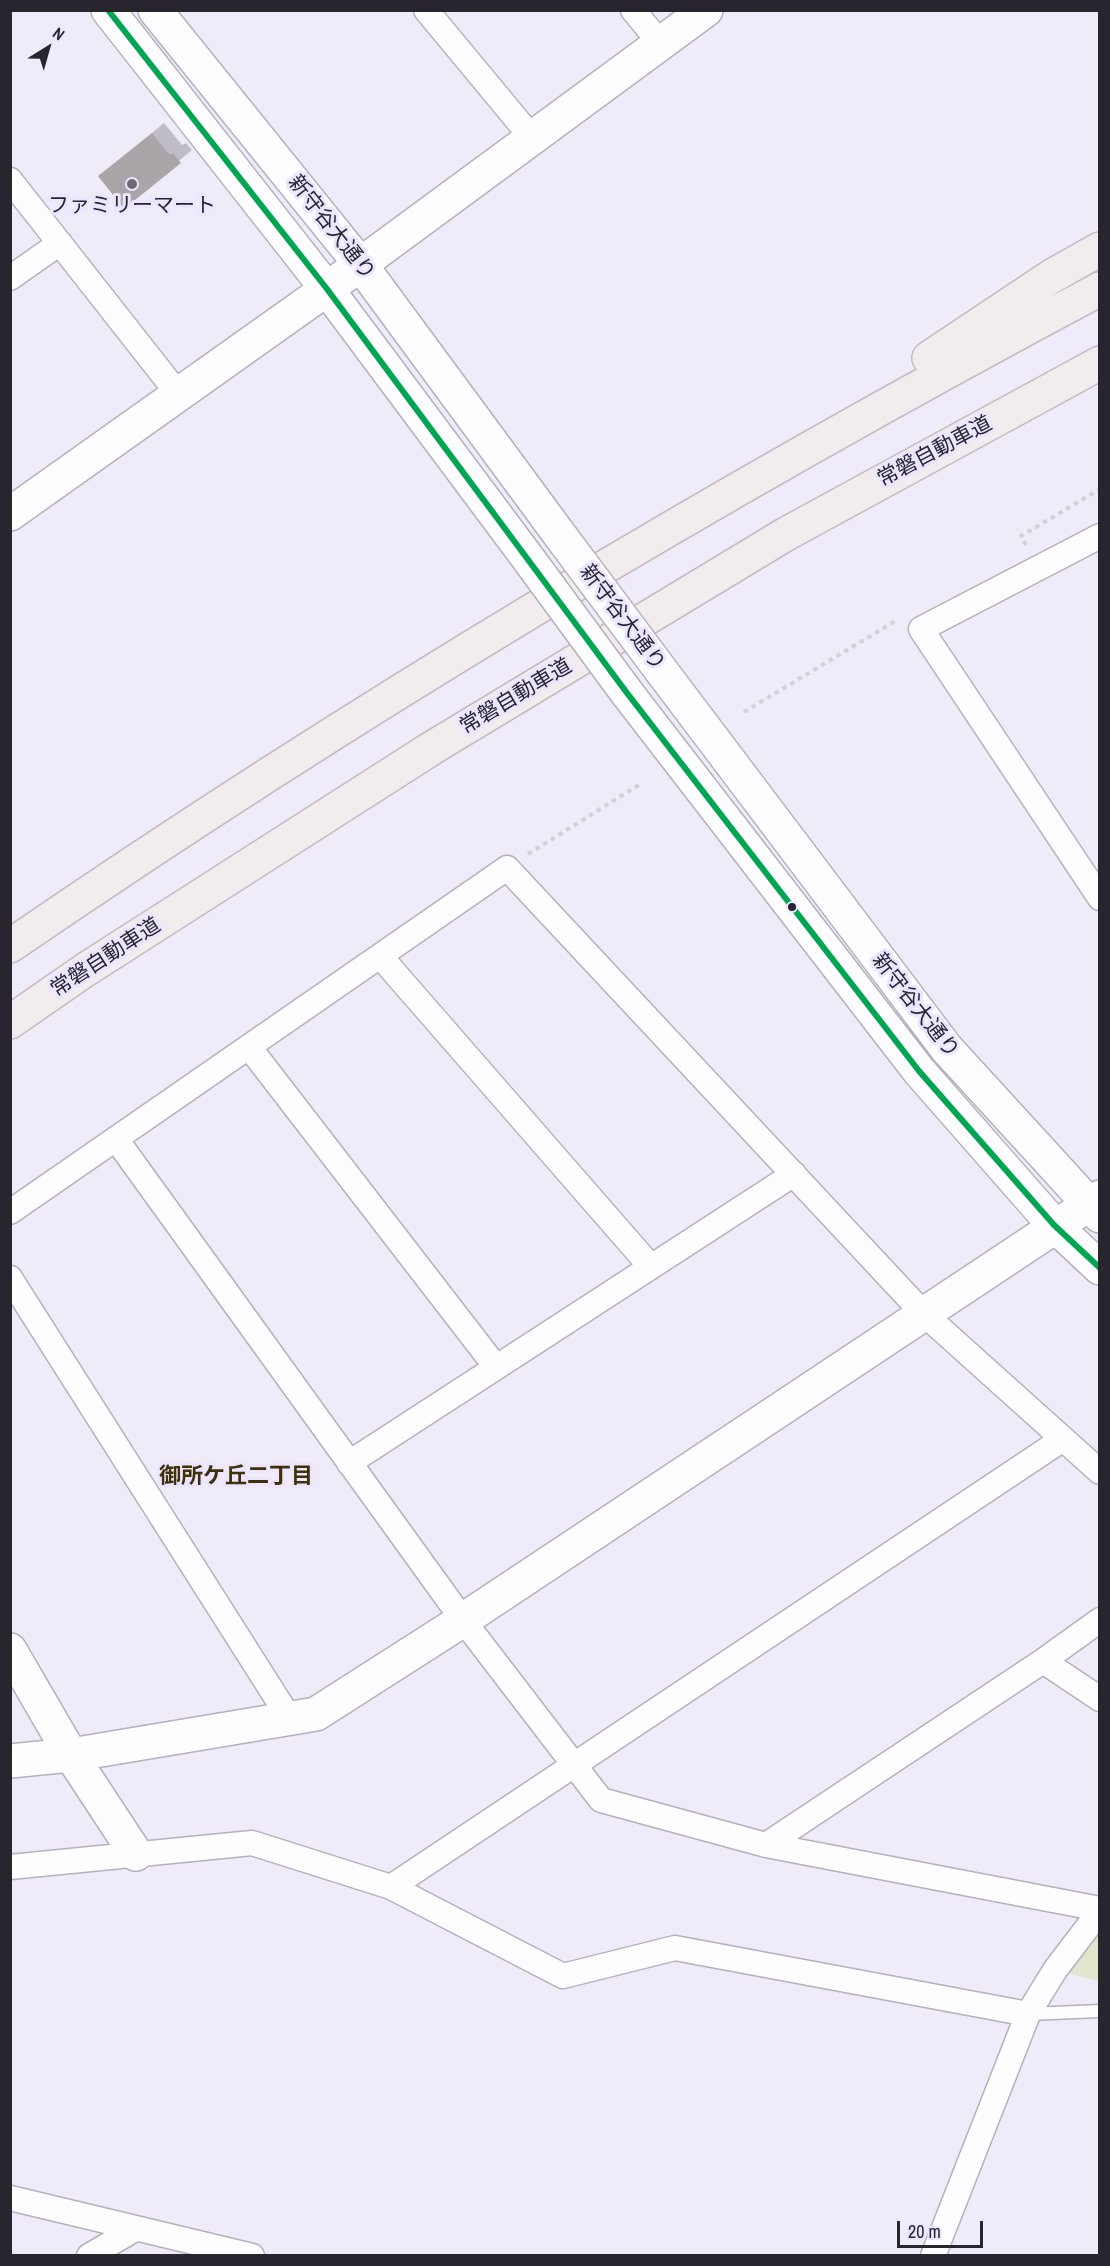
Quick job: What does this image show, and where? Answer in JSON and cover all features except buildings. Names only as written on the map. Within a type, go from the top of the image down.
[{"type":"highway","points":[[744,484],[1052,276],[1100,249]]},
{"type":"highway","points":[[10,946],[393,696],[744,484],[1100,289]]},
{"type":"highway","name":"常磐自動車道","points":[[10,1022],[85,970],[432,748],[765,546],[1100,363]]},
{"type":"street","name":"新守谷大通り","points":[[108,10],[327,289],[627,693],[919,1071],[1054,1225],[1100,1268]]},
{"type":"street","name":"新守谷大通り","points":[[155,10],[360,264],[663,674],[947,1049],[1095,1206]]},
{"type":"street","points":[[426,10],[532,139]]},
{"type":"street","points":[[633,10],[661,44]]},
{"type":"street","points":[[10,514],[327,289],[706,10]]},
{"type":"street","points":[[10,180],[179,395]]},
{"type":"street","points":[[10,278],[60,243]]},
{"type":"street","points":[[1097,544],[921,629],[1100,898]]},
{"type":"street","points":[[10,1212],[507,868],[923,1313],[1100,1472]]},
{"type":"street","points":[[380,956],[651,1267]]},
{"type":"street","points":[[249,1047],[496,1367]]},
{"type":"street","points":[[116,1139],[463,1620],[601,1800],[766,1845],[1100,1910],[1055,1970],[1028,2014],[933,2256]]},
{"type":"street","points":[[349,1463],[794,1174]]},
{"type":"street","points":[[10,1761],[71,1755],[316,1714],[463,1620],[1054,1225],[1095,1206]]},
{"type":"street","points":[[10,1278],[290,1719]]},
{"type":"street","points":[[391,1887],[1063,1439]]},
{"type":"street","points":[[766,1845],[1043,1661],[1100,1620]]},
{"type":"street","points":[[10,1650],[71,1755],[136,1854]]},
{"type":"street","points":[[1043,1661],[1100,1699]]},
{"type":"street","points":[[10,1867],[252,1843],[391,1887],[563,1976],[675,1948],[1028,2014]]},
{"type":"street","points":[[10,2198],[252,2256]]},
{"type":"street","points":[[88,2256],[135,2229]]},
{"type":"lane","points":[[1028,2014],[1100,2011]]},
{"type":"path","points":[[1028,549],[1021,536],[1100,489]]},
{"type":"path","points":[[744,712],[899,619],[921,629]]},
{"type":"path","points":[[507,868],[642,783]]},
{"type":"green space","points":[[1099,1911],[1099,1981],[1055,1970]]},
{"type":"transit line","points":[[108,10],[327,289],[627,693],[919,1071],[1054,1225],[1100,1268]]},
{"type":"place","name":"ファミリーマート","points":[[132,184]]},
{"type":"district","name":"御所ケ丘二丁目","points":[[236,1477]]}]
